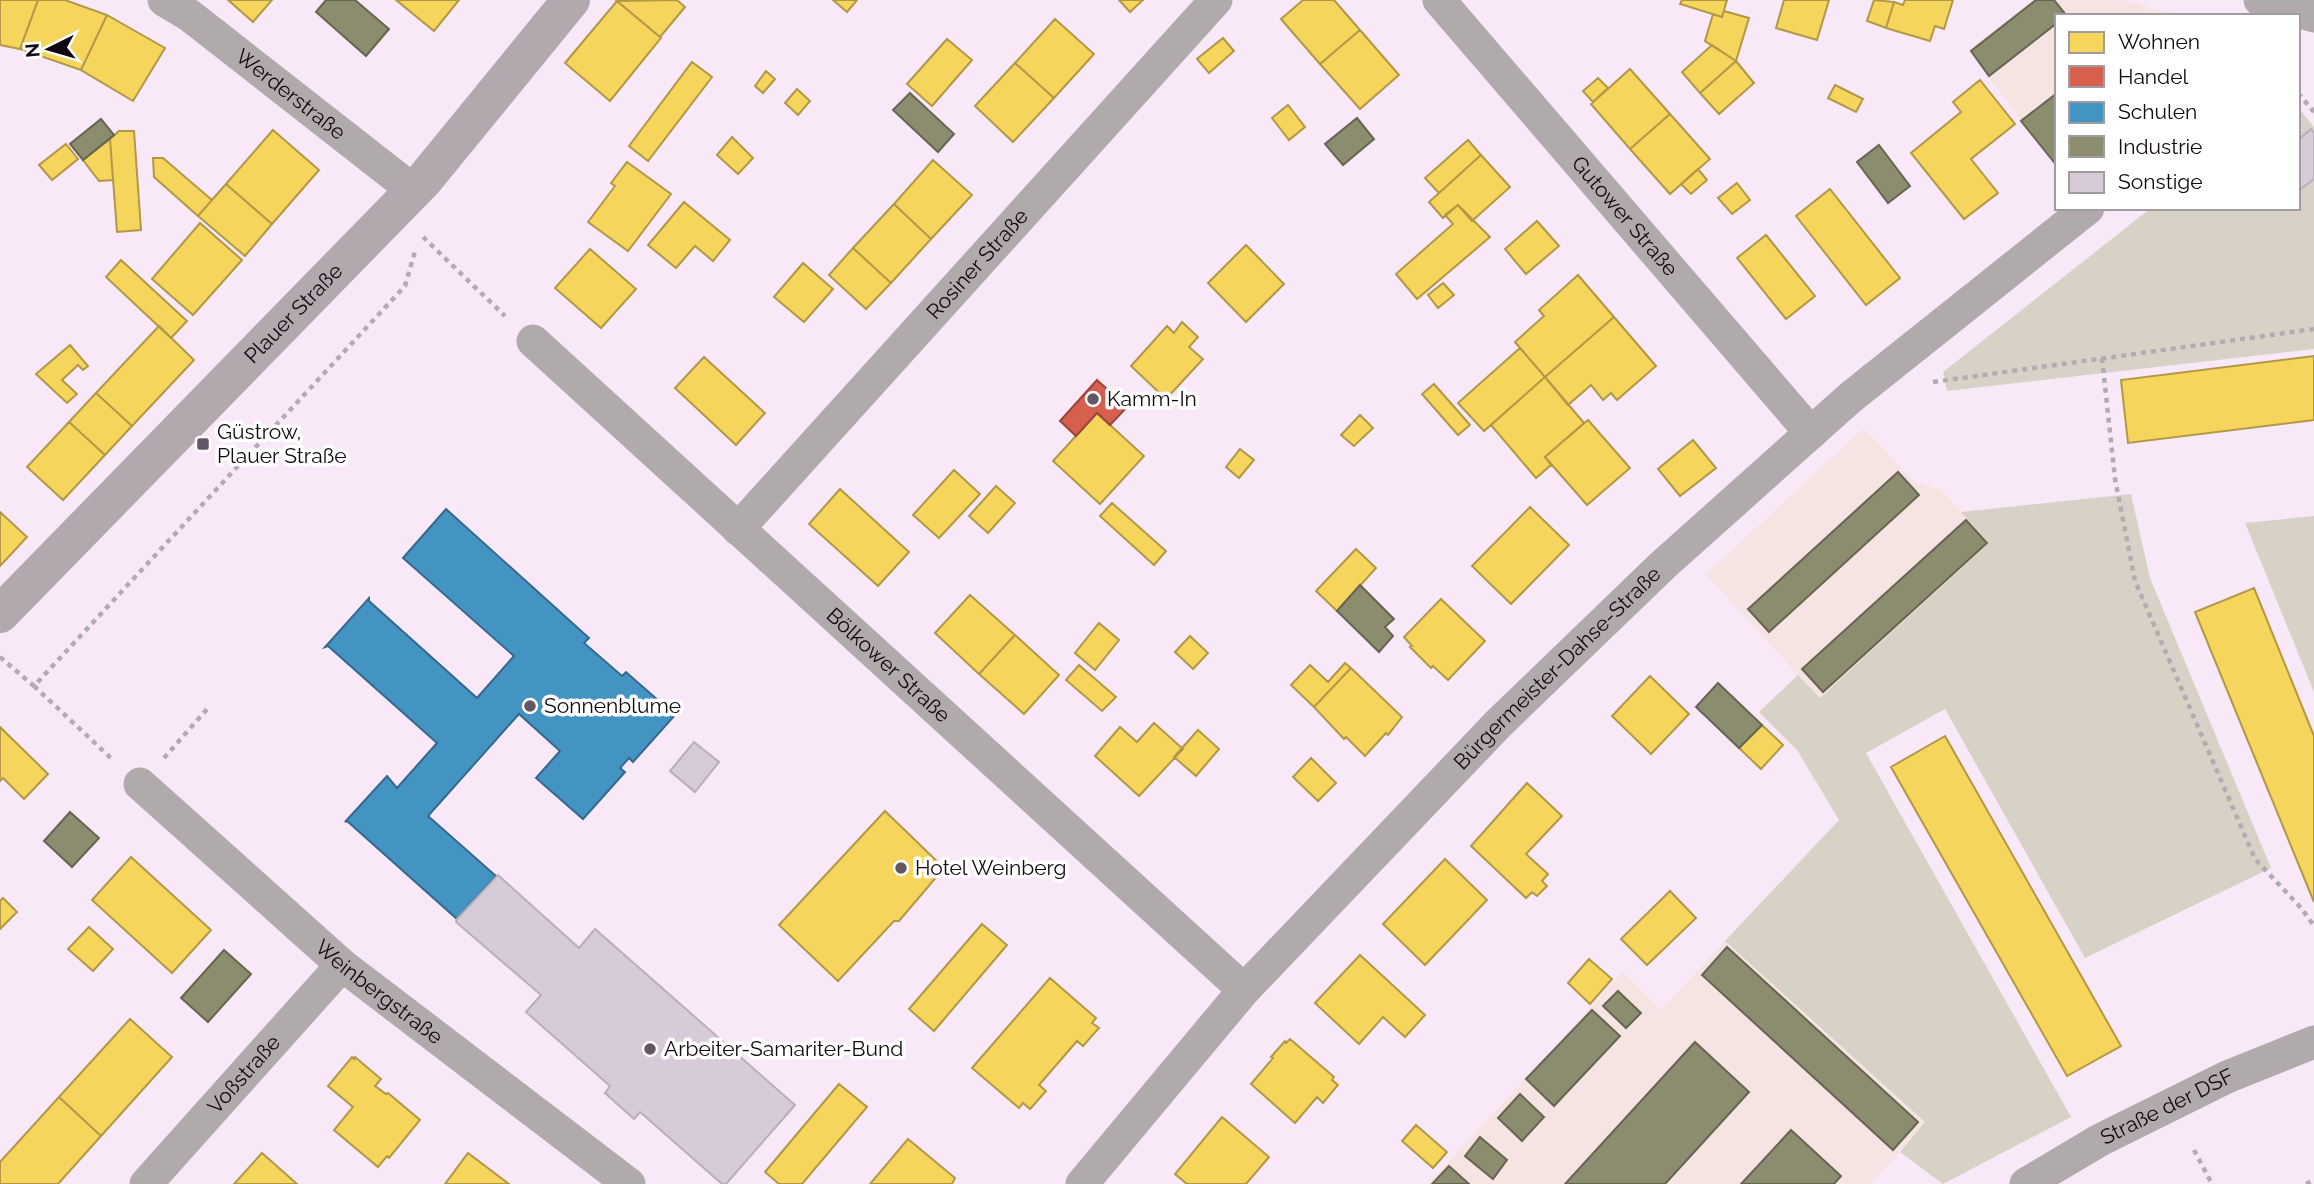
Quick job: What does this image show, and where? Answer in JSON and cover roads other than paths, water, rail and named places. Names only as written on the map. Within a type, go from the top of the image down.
[{"type":"main road","name":"Plauer Straße","points":[[0,614],[414,191],[571,0]]},
{"type":"street","name":"Werderstraße","points":[[164,0],[189,15],[414,191]]},
{"type":"street","name":"Rosiner Straße","points":[[738,529],[1216,0]]},
{"type":"street","name":"Gutower Straße","points":[[1439,0],[1811,433]]},
{"type":"street","points":[[2260,0],[2314,16]]},
{"type":"street","name":"Bürgermeister-Dahse-Straße","points":[[1082,1184],[1244,990],[1498,724],[1663,565],[1851,397],[2085,210]]},
{"type":"street","name":"Bölkower Straße","points":[[533,341],[1244,990]]},
{"type":"street","name":"Weinbergstraße","points":[[140,784],[342,965],[629,1184]]},
{"type":"street","name":"Voßstraße","points":[[146,1184],[342,965]]},
{"type":"street","name":"Straße der DSF","points":[[2026,1184],[2100,1140],[2227,1077],[2314,1042]]},
{"type":"place","name":"Kamm-In","points":[[1093,399]]},
{"type":"place","name":"Güstrow, Plauer Straße","points":[[203,444]]},
{"type":"place","name":"Sonnenblume","points":[[530,706]]},
{"type":"place","name":"Hotel Weinberg","points":[[901,868]]},
{"type":"place","name":"Arbeiter-Samariter-Bund","points":[[650,1049]]}]
